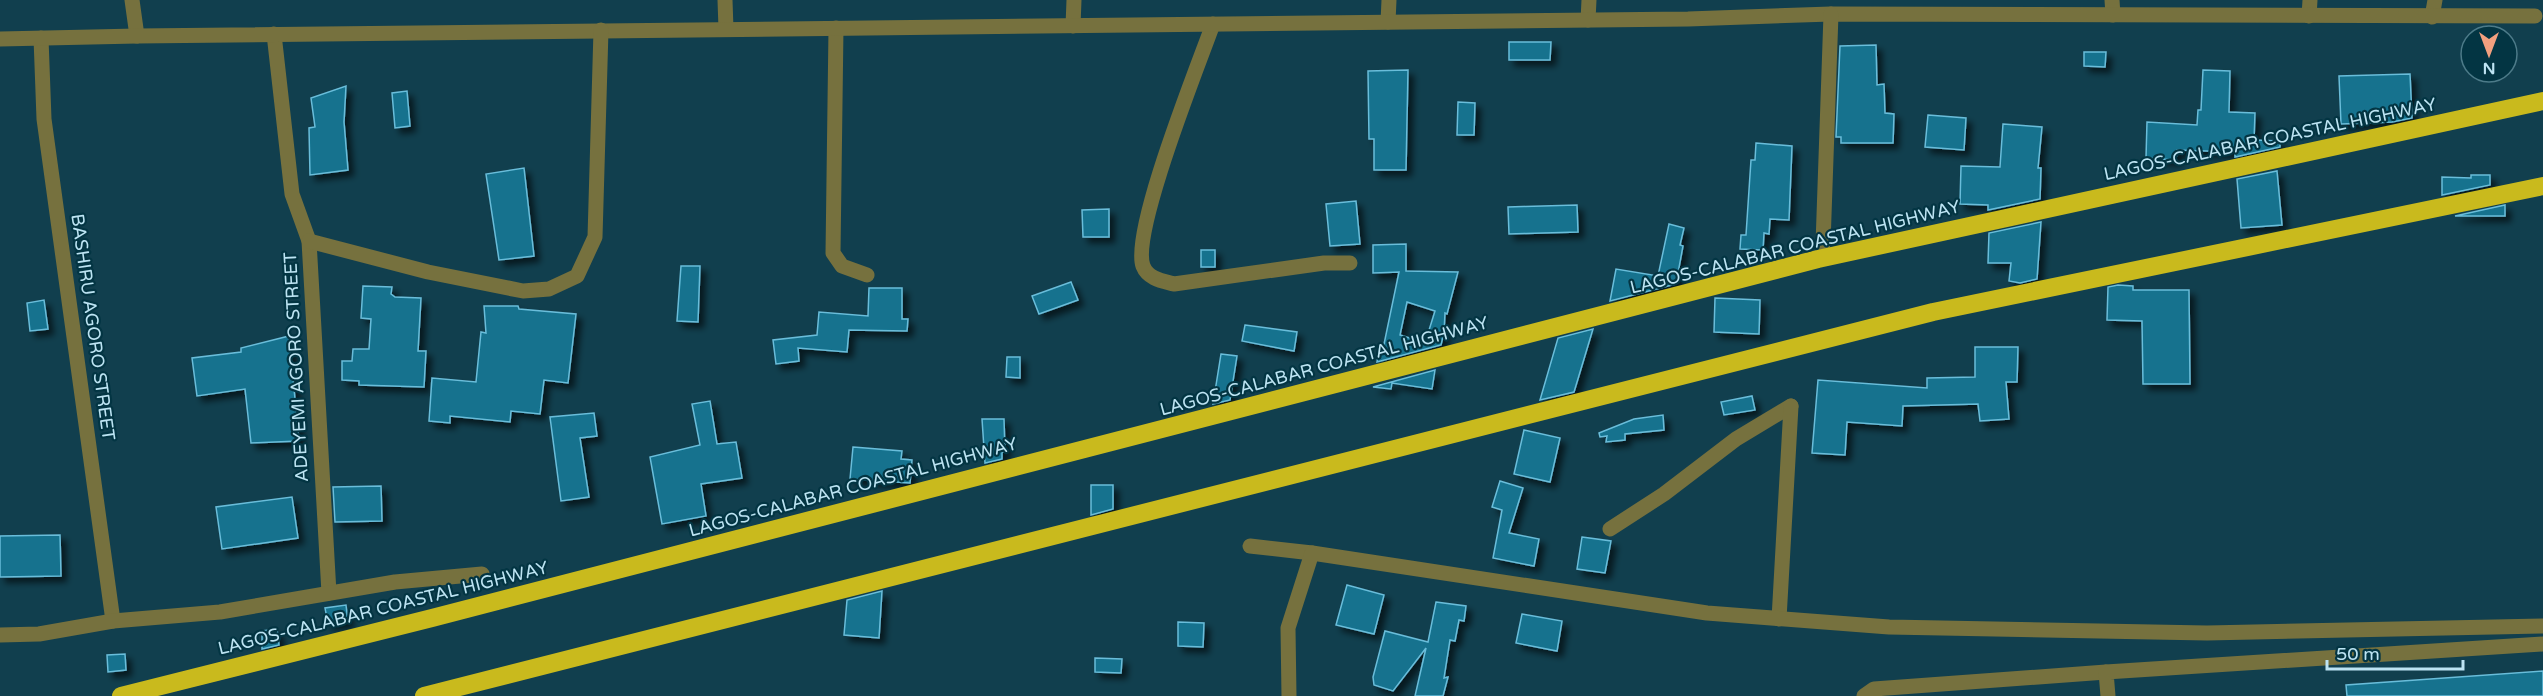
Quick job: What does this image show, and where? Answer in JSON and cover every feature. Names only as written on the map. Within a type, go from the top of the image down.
[{"type":"highway","name":"LAGOS-CALABAR COASTAL HIGHWAY","points":[[121,696],[432,618],[1818,259],[2543,101]]},
{"type":"highway","points":[[424,696],[1933,312],[2543,186]]},
{"type":"street","points":[[132,0],[137,36]]},
{"type":"street","points":[[725,0],[726,29]]},
{"type":"street","points":[[1073,26],[1074,0]]},
{"type":"street","points":[[1388,22],[1389,0]]},
{"type":"street","points":[[1588,20],[1589,0]]},
{"type":"street","points":[[2309,16],[2310,0]]},
{"type":"street","points":[[2432,17],[2435,0]]},
{"type":"street","points":[[0,39],[601,30],[1588,20],[2113,8],[2309,16],[2535,16]]},
{"type":"street","points":[[1822,244],[1831,14]]},
{"type":"street","points":[[1213,24],[1158,182],[1142,251],[1143,267],[1152,277],[1173,284],[1324,263],[1350,263]]},
{"type":"street","points":[[836,28],[833,253],[842,266],[867,275]]},
{"type":"street","points":[[309,242],[428,272],[523,291],[549,289],[577,276],[595,237],[601,30]]},
{"type":"street","name":"ADEYEMI AGORO STREET","points":[[274,34],[292,194],[309,242],[329,593]]},
{"type":"street","name":"BASHIRU AGORO STREET","points":[[40,38],[45,119],[113,621]]},
{"type":"street","points":[[1610,529],[1664,494],[1736,439],[1791,406],[1779,619]]},
{"type":"street","points":[[1250,546],[1707,613],[1889,627],[2004,628],[2058,632],[2105,630],[2207,633],[2543,626]]},
{"type":"street","points":[[1289,696],[1288,628],[1312,554]]},
{"type":"street","points":[[0,635],[39,634],[113,621],[220,612],[395,582],[482,574]]},
{"type":"street","points":[[1864,696],[1874,689],[2543,644]]},
{"type":"street","points":[[2106,672],[2108,696]]},
{"type":"building","points":[[1509,42],[1551,42],[1550,60],[1509,60]]},
{"type":"building","points":[[1876,45],[1877,85],[1884,84],[1885,113],[1894,114],[1893,143],[1841,143],[1841,137],[1836,137],[1840,46]]},
{"type":"building","points":[[2084,52],[2106,52],[2105,67],[2084,66]]},
{"type":"building","points":[[1408,70],[1406,170],[1374,170],[1374,139],[1369,139],[1368,71]]},
{"type":"building","points":[[2203,70],[2230,71],[2229,112],[2255,113],[2254,140],[2280,141],[2280,147],[2235,157],[2235,152],[2177,150],[2176,160],[2146,158],[2147,122],[2197,125],[2198,110],[2201,110]]},
{"type":"building","points":[[2410,74],[2412,118],[2392,122],[2341,124],[2339,76]]},
{"type":"building","points":[[346,86],[344,122],[348,170],[310,175],[309,128],[315,127],[311,98]]},
{"type":"building","points":[[407,91],[410,126],[395,128],[392,93]]},
{"type":"building","points":[[1458,102],[1475,103],[1474,135],[1457,135]]},
{"type":"building","points":[[1928,115],[1966,118],[1964,150],[1925,147]]},
{"type":"building","points":[[2003,124],[2042,127],[2038,168],[2041,168],[2040,199],[1988,210],[1988,205],[1960,204],[1961,166],[2000,167]]},
{"type":"building","points":[[1756,143],[1792,146],[1789,220],[1770,219],[1769,234],[1764,233],[1763,250],[1740,249],[1741,235],[1746,235],[1751,160],[1755,160]]},
{"type":"building","points":[[524,168],[534,256],[499,260],[486,174]]},
{"type":"building","points":[[2277,171],[2282,225],[2241,228],[2237,179]]},
{"type":"building","points":[[2471,175],[2490,175],[2490,185],[2442,195],[2442,177],[2471,178]]},
{"type":"building","points":[[1356,201],[1360,244],[1330,246],[1326,204]]},
{"type":"building","points":[[1577,205],[1578,232],[1509,234],[1508,207]]},
{"type":"building","points":[[2505,205],[2505,216],[2455,216]]},
{"type":"building","points":[[1109,209],[1109,237],[1083,237],[1082,210]]},
{"type":"building","points":[[2041,222],[2037,279],[2020,283],[2009,281],[2011,263],[1988,263],[1989,233]]},
{"type":"building","points":[[1669,224],[1684,228],[1676,284],[1610,301],[1616,269],[1658,276]]},
{"type":"building","points":[[1406,244],[1406,271],[1458,272],[1447,314],[1445,313],[1441,345],[1377,362],[1379,348],[1383,349],[1399,272],[1373,273],[1373,245]],"holes":[[[1407,302],[1435,311],[1425,343],[1400,335]]]},
{"type":"building","points":[[1201,250],[1215,250],[1215,267],[1201,267]]},
{"type":"building","points":[[681,266],[700,266],[698,322],[677,321]]},
{"type":"building","points":[[1071,282],[1078,300],[1039,314],[1032,296]]},
{"type":"building","points":[[363,286],[392,287],[391,294],[395,297],[421,298],[418,351],[426,351],[424,387],[359,385],[359,381],[342,380],[342,361],[352,361],[353,349],[369,349],[371,319],[361,318]]},
{"type":"building","points":[[2133,286],[2133,290],[2189,290],[2190,384],[2143,384],[2142,321],[2107,320],[2108,287]]},
{"type":"building","points":[[869,288],[902,288],[902,319],[908,319],[907,331],[849,330],[847,352],[798,348],[799,361],[776,364],[773,340],[817,335],[819,312],[868,316]]},
{"type":"building","points":[[1715,298],[1760,300],[1759,334],[1714,332]]},
{"type":"building","points":[[44,300],[48,329],[30,331],[27,303]]},
{"type":"building","points":[[484,306],[518,306],[519,309],[576,314],[568,383],[544,380],[540,414],[511,411],[510,422],[450,416],[450,423],[429,421],[432,378],[476,382],[481,332],[486,333]]},
{"type":"building","points":[[1245,325],[1297,332],[1294,351],[1242,341]]},
{"type":"building","points":[[1593,329],[1574,392],[1540,400],[1558,338]]},
{"type":"building","points":[[289,336],[299,441],[251,443],[245,389],[197,396],[192,358],[241,352],[241,348]]},
{"type":"building","points":[[1975,347],[2018,347],[2017,382],[2006,382],[2009,419],[1980,421],[1978,404],[1903,406],[1902,426],[1847,422],[1845,455],[1812,453],[1818,380],[1927,388],[1927,378],[1975,377]]},
{"type":"building","points":[[1221,354],[1237,356],[1230,400],[1213,404]]},
{"type":"building","points":[[1007,357],[1020,357],[1020,378],[1006,377]]},
{"type":"building","points":[[1435,370],[1432,389],[1392,383],[1391,389],[1373,387]]},
{"type":"building","points":[[1752,396],[1755,410],[1724,415],[1721,402]]},
{"type":"building","points":[[710,401],[717,444],[736,442],[742,478],[701,484],[706,516],[662,524],[650,457],[700,445],[692,404]]},
{"type":"building","points":[[594,413],[597,436],[580,438],[589,497],[561,501],[550,417]]},
{"type":"building","points":[[1663,415],[1664,430],[1625,434],[1625,440],[1606,442],[1607,436],[1600,437],[1599,433],[1634,419]]},
{"type":"building","points":[[982,419],[1004,419],[1005,452],[1002,452],[1002,459],[985,463]]},
{"type":"building","points":[[1524,430],[1560,438],[1550,482],[1514,474]]},
{"type":"building","points":[[853,447],[902,451],[901,459],[912,460],[910,483],[850,479]]},
{"type":"building","points":[[1500,481],[1523,488],[1509,533],[1539,539],[1534,566],[1493,558],[1502,510],[1492,507]]},
{"type":"building","points":[[1091,485],[1113,485],[1113,509],[1091,515]]},
{"type":"building","points":[[381,486],[382,521],[335,522],[333,487]]},
{"type":"building","points":[[292,497],[298,538],[222,549],[216,507]]},
{"type":"building","points":[[60,535],[61,576],[0,577],[0,536]]},
{"type":"building","points":[[1582,537],[1611,541],[1605,573],[1577,569]]},
{"type":"building","points":[[1347,585],[1384,595],[1374,634],[1336,625]]},
{"type":"building","points":[[882,591],[879,638],[844,635],[847,600]]},
{"type":"building","points":[[1436,602],[1466,606],[1464,621],[1459,620],[1455,641],[1450,640],[1444,678],[1448,677],[1443,696],[1415,696],[1426,648],[1393,691],[1374,685],[1373,677],[1385,631],[1428,642]]},
{"type":"building","points":[[346,605],[348,622],[328,624],[325,608]]},
{"type":"building","points":[[1522,614],[1562,621],[1557,651],[1516,643]]},
{"type":"building","points":[[1178,622],[1204,623],[1203,647],[1178,646]]},
{"type":"building","points":[[277,629],[279,645],[262,649],[262,631]]},
{"type":"building","points":[[125,654],[126,670],[108,672],[107,655]]},
{"type":"building","points":[[1095,658],[1122,659],[1121,673],[1095,672]]},
{"type":"building","points":[[2543,671],[2543,696],[2347,696],[2346,685]]}]
